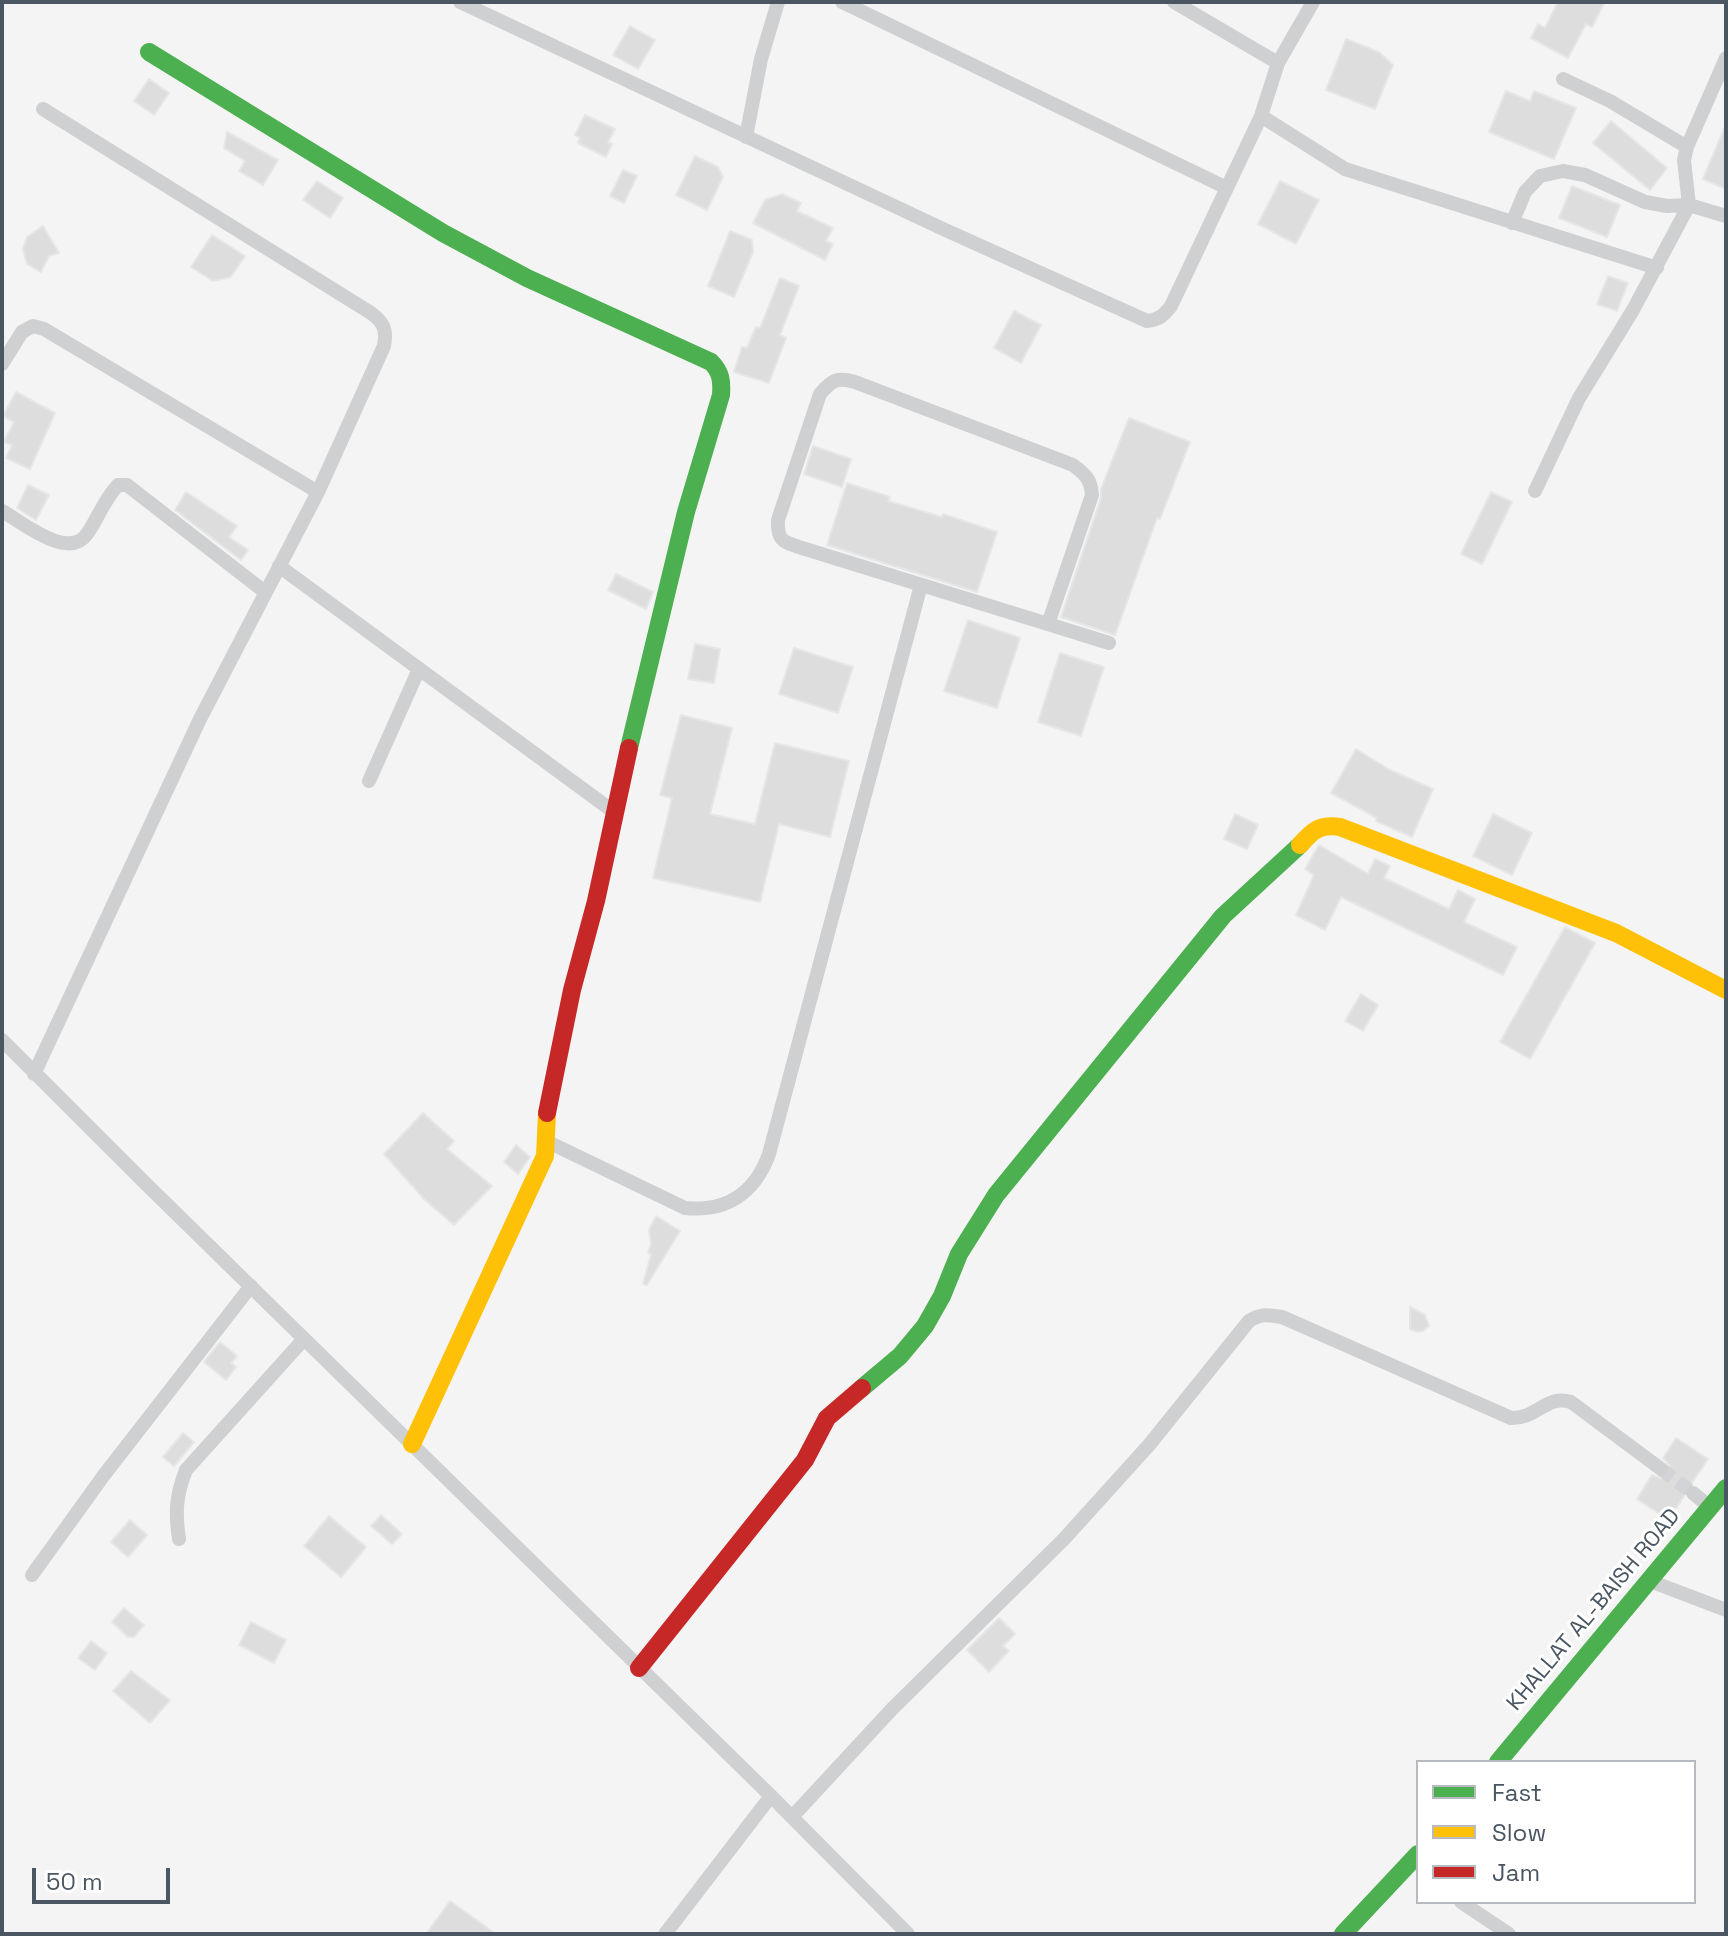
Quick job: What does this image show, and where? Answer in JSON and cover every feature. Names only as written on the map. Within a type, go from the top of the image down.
[{"type":"street","points":[[460,2],[1147,321],[1165,315],[1171,306],[1261,116],[1278,63],[1313,2]]},
{"type":"street","points":[[746,137],[761,59],[778,2]]},
{"type":"street","points":[[842,2],[1227,188]]},
{"type":"street","points":[[1174,2],[1278,63]]},
{"type":"street","points":[[149,52],[443,233],[527,278],[711,362],[719,369],[722,378],[721,395],[686,512],[614,812],[596,901],[572,990],[546,1116],[545,1156],[412,1444]]},
{"type":"street","points":[[1535,491],[1579,398],[1657,268],[1689,205],[1684,160],[1687,147],[1726,58]]},
{"type":"street","points":[[1563,79],[1610,101],[1687,147]]},
{"type":"street","points":[[34,1074],[200,719],[318,492],[384,346],[387,332],[381,321],[43,109]]},
{"type":"street","points":[[1261,116],[1345,169],[1657,268]]},
{"type":"street","points":[[1512,223],[1525,192],[1540,176],[1563,171],[1585,175],[1645,202],[1667,206],[1689,205],[1726,216]]},
{"type":"street","points":[[2,364],[22,332],[33,326],[44,329],[318,492]]},
{"type":"street","points":[[1048,624],[1092,495],[1092,484],[1086,475],[1073,465],[855,382],[841,378],[831,381],[820,394],[778,520],[777,533],[784,542],[1109,643]]},
{"type":"street","points":[[2,511],[54,541],[75,544],[88,533],[108,496],[118,485],[127,485],[265,592]]},
{"type":"street","points":[[279,566],[614,812]]},
{"type":"street","points":[[546,1141],[685,1208],[706,1210],[723,1206],[745,1192],[762,1175],[921,585]]},
{"type":"street","points":[[369,781],[419,669]]},
{"type":"street","points":[[639,1668],[805,1460],[827,1418],[900,1356],[925,1326],[942,1296],[959,1254],[996,1195],[1074,1095],[1223,916],[1286,860],[1313,830],[1325,825],[1340,827],[1548,906],[1616,933],[1726,990]]},
{"type":"street","points":[[2,1040],[908,1934]]},
{"type":"street","points":[[32,1575],[104,1475],[251,1286]]},
{"type":"street","points":[[792,1817],[892,1709],[1064,1539],[1149,1445],[1249,1321],[1257,1316],[1282,1317],[1511,1418],[1532,1415],[1552,1401],[1561,1399],[1571,1402],[1661,1469]]},
{"type":"street","points":[[179,1539],[177,1493],[186,1470],[304,1339]]},
{"type":"street","name":"KHALLAT AL-BAISH ROAD","points":[[1500,1760],[1726,1488]]},
{"type":"street","points":[[1693,1493],[1710,1507]]},
{"type":"street","points":[[1650,1581],[1726,1610]]},
{"type":"street","points":[[665,1934],[771,1796]]},
{"type":"street","points":[[1343,1934],[1415,1864]]},
{"type":"street","points":[[1464,1904],[1509,1934]]},
{"type":"building","points":[[1558,2],[1605,2],[1592,27],[1586,24],[1568,58],[1531,38],[1538,24],[1545,28]]},
{"type":"building","points":[[630,26],[655,40],[638,69],[613,55]]},
{"type":"building","points":[[1346,39],[1379,52],[1393,65],[1375,109],[1326,90]]},
{"type":"building","points":[[149,79],[169,93],[154,115],[134,101]]},
{"type":"building","points":[[1506,91],[1530,101],[1534,91],[1576,108],[1554,159],[1489,132]]},
{"type":"building","points":[[585,115],[615,129],[608,142],[612,144],[606,157],[578,143],[580,138],[575,135]]},
{"type":"building","points":[[1611,121],[1667,168],[1650,190],[1593,143]]},
{"type":"building","points":[[1726,124],[1726,189],[1703,179]]},
{"type":"building","points":[[227,132],[278,160],[263,185],[239,171],[245,161],[224,148]]},
{"type":"building","points":[[695,156],[718,167],[723,177],[707,210],[676,195]]},
{"type":"building","points":[[623,170],[637,176],[624,203],[610,196]]},
{"type":"building","points":[[317,181],[343,198],[330,218],[303,200]]},
{"type":"building","points":[[1280,181],[1319,200],[1296,244],[1258,224]]},
{"type":"building","points":[[1572,186],[1620,205],[1607,237],[1559,218]]},
{"type":"building","points":[[782,194],[801,203],[797,211],[833,228],[826,241],[833,244],[825,260],[753,223],[765,200]]},
{"type":"building","points":[[43,226],[59,253],[49,256],[41,272],[27,264],[23,249],[27,237]]},
{"type":"building","points":[[730,231],[752,240],[753,252],[734,297],[708,286]]},
{"type":"building","points":[[212,235],[245,256],[231,277],[213,281],[191,267]]},
{"type":"building","points":[[1608,276],[1628,283],[1617,311],[1597,304]]},
{"type":"building","points":[[780,278],[799,286],[780,335],[786,338],[769,383],[734,372],[742,347],[747,348],[756,327],[760,328]]},
{"type":"building","points":[[1014,311],[1041,325],[1021,363],[994,348]]},
{"type":"building","points":[[16,392],[55,413],[30,469],[6,458],[12,445],[4,442],[14,422],[3,416]]},
{"type":"building","points":[[1129,418],[1190,442],[1160,519],[1157,518],[1115,635],[1061,617],[1101,498],[1101,489]]},
{"type":"building","points":[[813,446],[851,459],[842,487],[804,474]]},
{"type":"building","points":[[847,483],[890,497],[888,501],[942,517],[943,514],[997,532],[977,592],[827,545]]},
{"type":"building","points":[[28,485],[49,495],[36,520],[17,508]]},
{"type":"building","points":[[186,492],[237,526],[229,537],[248,550],[241,560],[175,510]]},
{"type":"building","points":[[1491,492],[1512,502],[1482,564],[1461,554]]},
{"type":"building","points":[[616,574],[653,592],[646,609],[608,590]]},
{"type":"building","points":[[968,620],[1020,638],[997,708],[944,691]]},
{"type":"building","points":[[695,644],[720,649],[714,683],[688,679]]},
{"type":"building","points":[[794,648],[853,667],[838,713],[779,694]]},
{"type":"building","points":[[1060,653],[1104,667],[1081,736],[1038,722]]},
{"type":"building","points":[[681,715],[732,728],[710,814],[755,824],[775,743],[849,761],[830,837],[779,824],[760,902],[653,878],[672,798],[660,795]]},
{"type":"building","points":[[1356,749],[1388,769],[1433,789],[1412,837],[1376,821],[1377,818],[1331,793]]},
{"type":"building","points":[[1235,814],[1258,825],[1247,849],[1224,839]]},
{"type":"building","points":[[1493,814],[1532,833],[1512,875],[1473,856]]},
{"type":"building","points":[[1319,845],[1368,874],[1375,859],[1390,866],[1384,878],[1449,909],[1458,890],[1475,899],[1464,922],[1517,947],[1503,975],[1341,897],[1325,930],[1296,915],[1314,875],[1305,869]]},
{"type":"building","points":[[1565,927],[1595,943],[1530,1059],[1500,1042]]},
{"type":"building","points":[[1361,994],[1378,1005],[1363,1031],[1345,1021]]},
{"type":"building","points":[[423,1113],[454,1141],[447,1149],[492,1186],[454,1225],[424,1199],[384,1154]]},
{"type":"building","points":[[516,1145],[530,1157],[518,1174],[504,1162]]},
{"type":"building","points":[[656,1216],[680,1231],[647,1285],[643,1284],[651,1254],[648,1253],[651,1244],[649,1230]]},
{"type":"building","points":[[1410,1307],[1425,1315],[1429,1326],[1423,1331],[1410,1329]]},
{"type":"building","points":[[220,1342],[237,1356],[231,1363],[236,1367],[226,1380],[204,1362]]},
{"type":"building","points":[[183,1433],[194,1442],[174,1466],[163,1457]]},
{"type":"building","points":[[1676,1438],[1708,1459],[1692,1483],[1685,1487],[1684,1496],[1669,1520],[1637,1499],[1652,1475],[1661,1479],[1669,1474],[1670,1466],[1663,1458]]},
{"type":"building","points":[[381,1515],[402,1534],[392,1544],[371,1526]]},
{"type":"building","points":[[329,1516],[366,1547],[341,1577],[304,1546]]},
{"type":"building","points":[[130,1520],[147,1535],[128,1557],[111,1542]]},
{"type":"building","points":[[124,1608],[144,1625],[134,1637],[128,1637],[112,1622]]},
{"type":"building","points":[[999,1618],[1015,1634],[1003,1646],[1009,1651],[989,1672],[967,1650]]},
{"type":"building","points":[[251,1622],[286,1640],[274,1663],[239,1645]]},
{"type":"building","points":[[91,1641],[107,1653],[95,1670],[78,1658]]},
{"type":"building","points":[[131,1671],[170,1700],[150,1723],[113,1691]]},
{"type":"building","points":[[450,1901],[496,1934],[426,1934]]},
{"type":"tunnel","points":[[1661,1469],[1693,1493]]},
{"type":"traffic: fast","points":[[149,52],[443,233],[527,278],[711,362],[717,369],[721,395],[686,512],[629,748]]},
{"type":"traffic: fast","points":[[862,1388],[900,1356],[925,1326],[942,1296],[959,1254],[996,1195],[1223,916],[1300,845]]},
{"type":"traffic: fast","points":[[1500,1760],[1726,1488]]},
{"type":"traffic: fast","points":[[1343,1934],[1416,1856]]},
{"type":"traffic: slow","points":[[1300,845],[1317,829],[1340,827],[1616,933],[1726,990]]},
{"type":"traffic: slow","points":[[412,1444],[545,1156],[547,1113]]},
{"type":"traffic: jam","points":[[547,1113],[572,990],[596,901],[629,748]]},
{"type":"traffic: jam","points":[[639,1668],[805,1460],[827,1418],[862,1388]]}]
